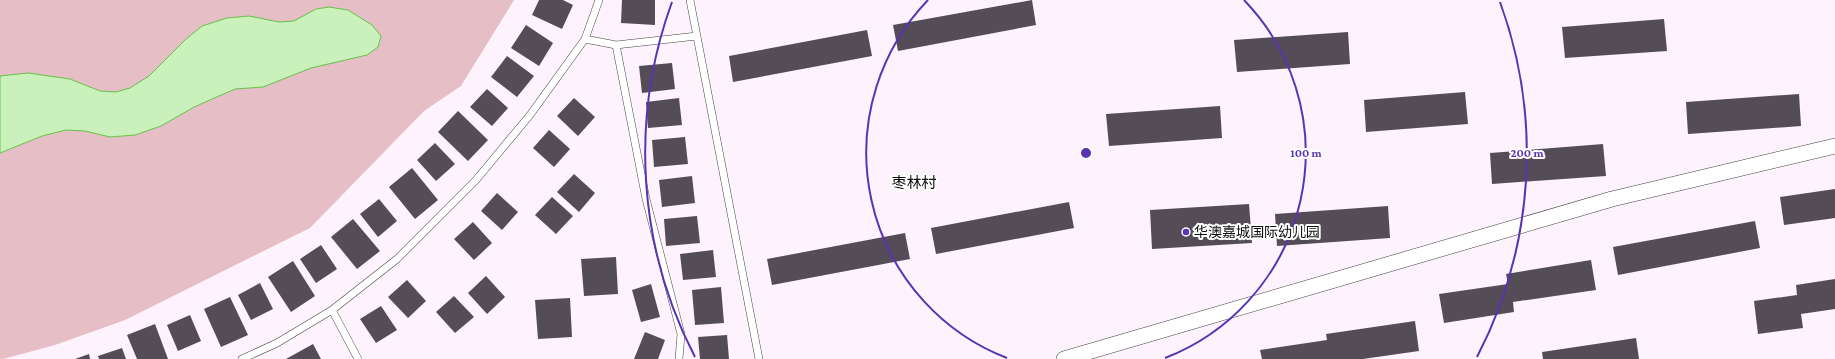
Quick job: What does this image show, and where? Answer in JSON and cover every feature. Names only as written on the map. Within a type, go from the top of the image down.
[{"type":"street","points":[[1064,359],[1612,199],[1835,146]]},
{"type":"lane","points":[[242,359],[277,343],[332,310],[397,259],[476,180],[530,115],[585,39],[599,0]]},
{"type":"lane","points":[[690,0],[759,359]]},
{"type":"lane","points":[[585,39],[616,45],[697,36]]},
{"type":"lane","points":[[616,45],[646,199],[681,334],[679,359]]},
{"type":"lane","points":[[332,310],[358,359]]},
{"type":"shaded area","points":[[0,0],[514,0],[461,86],[424,111],[310,228],[125,320],[55,345],[0,359]]},
{"type":"shaded area","points":[[329,7],[348,10],[372,25],[381,36],[378,47],[367,55],[311,68],[263,87],[235,89],[194,107],[161,126],[135,135],[110,137],[85,131],[66,130],[42,136],[0,153],[0,76],[28,73],[70,79],[100,91],[116,92],[130,88],[149,76],[185,40],[202,26],[227,18],[249,16],[279,22],[294,21],[316,9]]},
{"type":"building","points":[[539,0],[563,0],[573,5],[562,29],[532,15]]},
{"type":"building","points":[[622,0],[655,0],[655,25],[621,23]]},
{"type":"building","points":[[1032,0],[1036,25],[898,51],[893,25]]},
{"type":"building","points":[[1664,19],[1667,51],[1565,58],[1562,27]]},
{"type":"building","points":[[526,25],[553,43],[539,66],[511,48]]},
{"type":"building","points":[[867,30],[872,56],[733,82],[729,56]]},
{"type":"building","points":[[1348,32],[1350,64],[1237,72],[1234,40]]},
{"type":"building","points":[[507,56],[534,76],[517,97],[491,77]]},
{"type":"building","points":[[672,63],[675,89],[642,93],[639,66]]},
{"type":"building","points":[[487,89],[508,108],[492,126],[470,107]]},
{"type":"building","points":[[1465,92],[1468,124],[1366,132],[1364,100]]},
{"type":"building","points":[[1799,94],[1801,126],[1688,134],[1686,102]]},
{"type":"building","points":[[574,98],[595,117],[578,136],[557,116]]},
{"type":"building","points":[[679,98],[682,125],[648,128],[646,102]]},
{"type":"building","points":[[1220,106],[1222,138],[1109,146],[1106,114]]},
{"type":"building","points":[[458,111],[488,140],[468,161],[438,132]]},
{"type":"building","points":[[549,130],[570,149],[554,167],[533,148]]},
{"type":"building","points":[[685,137],[688,164],[654,167],[652,140]]},
{"type":"building","points":[[435,143],[455,164],[436,181],[417,160]]},
{"type":"building","points":[[1603,144],[1606,176],[1492,184],[1490,153]]},
{"type":"building","points":[[412,168],[438,200],[415,219],[389,187]]},
{"type":"building","points":[[574,174],[595,193],[579,212],[557,192]]},
{"type":"building","points":[[692,176],[695,203],[662,207],[659,180]]},
{"type":"building","points":[[1835,189],[1835,218],[1784,225],[1780,197]]},
{"type":"building","points":[[497,193],[518,212],[502,230],[481,211]]},
{"type":"building","points":[[552,197],[573,216],[556,234],[535,215]]},
{"type":"building","points":[[379,199],[397,221],[378,237],[360,214]]},
{"type":"building","points":[[1069,202],[1074,228],[936,254],[931,228]]},
{"type":"building","points":[[1249,204],[1252,243],[1152,249],[1150,210]]},
{"type":"building","points":[[1388,206],[1390,238],[1277,246],[1275,214]]},
{"type":"building","points":[[697,216],[700,243],[666,246],[664,219]]},
{"type":"building","points":[[353,219],[380,251],[357,269],[331,237]]},
{"type":"building","points":[[1755,221],[1760,248],[1618,275],[1613,247]]},
{"type":"building","points":[[473,222],[492,243],[474,260],[454,239]]},
{"type":"building","points":[[905,233],[910,259],[772,285],[767,259]]},
{"type":"building","points":[[321,245],[337,269],[316,283],[300,259]]},
{"type":"building","points":[[713,250],[716,277],[683,280],[680,254]]},
{"type":"building","points":[[616,257],[618,294],[584,296],[581,259]]},
{"type":"building","points":[[1591,260],[1596,290],[1513,302],[1514,312],[1444,323],[1439,294],[1508,284],[1506,274]]},
{"type":"building","points":[[293,261],[315,296],[291,312],[268,277]]},
{"type":"building","points":[[486,276],[505,297],[487,314],[468,293]]},
{"type":"building","points":[[1835,279],[1835,309],[1801,314],[1803,328],[1758,334],[1754,301],[1797,295],[1796,285]]},
{"type":"building","points":[[407,280],[426,301],[408,318],[388,297]]},
{"type":"building","points":[[260,283],[273,309],[251,320],[238,295]]},
{"type":"building","points":[[651,284],[660,317],[641,322],[632,290]]},
{"type":"building","points":[[721,287],[724,323],[695,325],[692,290]]},
{"type":"building","points":[[454,296],[474,317],[455,333],[436,312]]},
{"type":"building","points":[[230,297],[248,335],[221,347],[204,309]]},
{"type":"building","points":[[570,298],[572,337],[538,339],[535,300]]},
{"type":"building","points":[[381,306],[397,330],[376,343],[360,319]]},
{"type":"building","points":[[190,315],[201,341],[178,351],[167,325]]},
{"type":"building","points":[[1415,321],[1419,351],[1363,359],[1262,359],[1260,350],[1327,340],[1326,334]]},
{"type":"building","points":[[155,324],[168,359],[137,359],[127,335]]},
{"type":"building","points":[[645,332],[665,340],[658,359],[634,359]]},
{"type":"building","points":[[727,335],[729,359],[700,359],[698,337]]},
{"type":"building","points":[[1636,338],[1639,359],[1543,359],[1542,352]]},
{"type":"building","points":[[313,344],[321,359],[286,359]]},
{"type":"building","points":[[122,348],[126,359],[99,359],[98,356]]},
{"type":"building","points":[[89,354],[90,359],[75,359]]},
{"type":"place","name":"华澳嘉城国际幼儿园","points":[[1186,232]]},
{"type":"district","name":"枣林村","points":[[914,183]]}]
